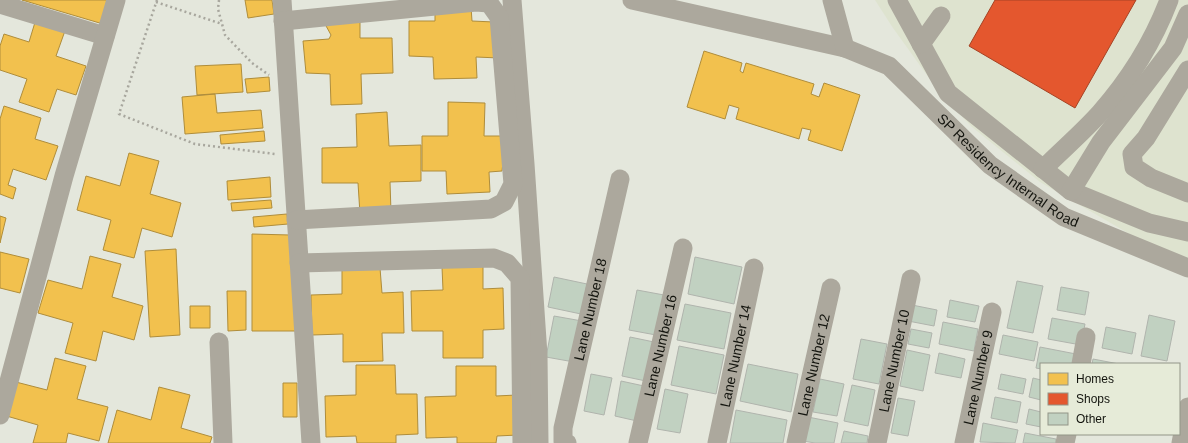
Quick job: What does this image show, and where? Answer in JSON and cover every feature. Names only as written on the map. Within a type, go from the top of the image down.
[{"type":"street","points":[[0,415],[64,176],[116,0]]},
{"type":"street","points":[[282,0],[311,443]]},
{"type":"street","points":[[512,0],[526,164],[538,355],[539,443]]},
{"type":"street","name":"SP Residency Internal Road","points":[[632,0],[663,4],[845,48],[889,66],[990,165],[1064,217],[1188,268]]},
{"type":"street","points":[[832,0],[845,48]]},
{"type":"street","points":[[897,0],[948,93],[1043,169],[1071,191],[1149,223],[1188,232]]},
{"type":"street","points":[[1043,169],[1100,113],[1131,74],[1147,50],[1169,0]]},
{"type":"street","points":[[283,21],[476,2],[489,3],[499,17],[513,184],[504,202],[491,209],[296,220]]},
{"type":"street","points":[[0,4],[105,36]]},
{"type":"street","points":[[1071,191],[1102,142],[1173,48],[1188,14]]},
{"type":"street","points":[[921,44],[941,16]]},
{"type":"street","points":[[1188,70],[1146,138],[1132,154],[1134,167],[1151,178],[1188,193]]},
{"type":"street","name":"Lane Number 18","points":[[565,442],[563,428],[620,179]]},
{"type":"street","name":"Lane Number 16","points":[[638,443],[683,248]]},
{"type":"street","points":[[299,263],[494,258],[507,263],[520,278],[522,443]]},
{"type":"street","name":"Lane Number 14","points":[[717,443],[754,268]]},
{"type":"street","name":"Lane Number 10","points":[[877,443],[911,280]]},
{"type":"street","name":"Lane Number 12","points":[[796,443],[831,288]]},
{"type":"street","name":"Lane Number 9","points":[[964,443],[992,312]]},
{"type":"street","points":[[1081,363],[1086,337]]},
{"type":"street","points":[[219,342],[223,443]]},
{"type":"street","points":[[1181,443],[1188,407]]},
{"type":"path","points":[[219,0],[218,9],[225,35],[252,63],[273,78]]},
{"type":"path","points":[[222,24],[156,1],[119,114],[195,144],[276,154],[276,146]]},
{"type":"shaded area","points":[[875,0],[1188,0],[1188,261],[1140,240],[1040,182],[972,127],[942,96],[893,28]]},
{"type":"building: Homes","points":[[22,0],[110,0],[103,24]]},
{"type":"building: Homes","points":[[245,0],[272,0],[274,14],[248,18]]},
{"type":"building: Homes","points":[[471,7],[472,21],[494,22],[499,58],[476,57],[477,78],[434,79],[433,57],[409,56],[409,21],[435,21],[435,10]]},
{"type":"building: Homes","points":[[36,19],[66,28],[56,56],[86,66],[76,95],[57,89],[49,112],[19,102],[27,79],[0,70],[0,46],[4,34],[29,42]]},
{"type":"building: Homes","points":[[360,22],[360,38],[392,38],[393,73],[361,74],[362,104],[331,105],[330,74],[306,73],[303,41],[329,39],[331,35],[325,24]]},
{"type":"building: Homes","points":[[704,51],[742,63],[740,71],[743,73],[746,63],[814,84],[811,94],[819,97],[824,83],[860,95],[842,151],[808,140],[811,130],[802,128],[799,139],[736,119],[739,108],[729,105],[725,119],[687,107]]},
{"type":"building: Homes","points":[[241,64],[243,92],[197,95],[195,66]]},
{"type":"building: Homes","points":[[269,77],[270,91],[247,93],[245,79]]},
{"type":"building: Homes","points":[[215,94],[217,113],[261,110],[263,128],[185,134],[182,97]]},
{"type":"building: Homes","points":[[448,102],[485,103],[484,136],[506,136],[502,171],[489,172],[490,192],[447,194],[446,171],[422,171],[422,136],[448,136]]},
{"type":"building: Homes","points":[[4,106],[41,118],[35,139],[58,146],[46,180],[13,169],[8,185],[16,188],[13,199],[0,194],[0,119]]},
{"type":"building: Homes","points":[[387,112],[389,146],[421,145],[421,181],[390,182],[391,212],[360,214],[358,183],[322,183],[322,148],[357,147],[356,114]]},
{"type":"building: Homes","points":[[264,131],[265,141],[221,144],[220,135]]},
{"type":"building: Homes","points":[[129,153],[159,161],[150,194],[181,203],[172,237],[142,228],[134,258],[103,250],[111,220],[77,210],[86,176],[120,186]]},
{"type":"building: Homes","points":[[270,177],[271,197],[228,200],[227,181]]},
{"type":"building: Homes","points":[[271,200],[272,208],[232,211],[231,203]]},
{"type":"building: Homes","points":[[287,214],[288,224],[254,227],[253,217]]},
{"type":"building: Homes","points":[[0,216],[6,218],[0,243]]},
{"type":"building: Homes","points":[[252,234],[290,235],[296,331],[252,331]]},
{"type":"building: Homes","points":[[176,249],[180,335],[150,337],[145,251]]},
{"type":"building: Homes","points":[[0,252],[29,259],[20,293],[0,288]]},
{"type":"building: Homes","points":[[90,256],[121,264],[112,297],[143,306],[134,340],[103,331],[96,361],[65,353],[73,323],[38,313],[48,280],[82,289]]},
{"type":"building: Homes","points":[[483,265],[483,289],[503,288],[504,329],[483,330],[483,358],[443,358],[443,331],[412,331],[411,291],[443,290],[442,267]]},
{"type":"building: Homes","points":[[342,268],[380,268],[382,293],[403,292],[404,333],[382,333],[383,361],[343,362],[343,334],[312,335],[311,295],[342,294]]},
{"type":"building: Homes","points":[[227,291],[246,291],[246,330],[228,331]]},
{"type":"building: Homes","points":[[190,306],[210,306],[210,328],[190,328]]},
{"type":"building: Homes","points":[[55,358],[86,366],[77,399],[108,407],[99,441],[68,433],[66,443],[33,443],[38,425],[3,415],[12,381],[47,390]]},
{"type":"building: Homes","points":[[356,365],[395,365],[396,394],[417,394],[418,434],[396,435],[396,443],[357,443],[356,436],[326,437],[325,396],[356,395]]},
{"type":"building: Homes","points":[[456,366],[496,366],[496,396],[517,395],[518,435],[497,436],[496,443],[457,443],[457,437],[426,438],[425,397],[456,396]]},
{"type":"building: Homes","points":[[283,383],[297,383],[297,417],[283,417]]},
{"type":"building: Homes","points":[[159,387],[190,395],[181,428],[212,437],[210,443],[108,443],[117,410],[151,420]]},
{"type":"building: Shops","points":[[995,0],[1136,0],[1075,108],[969,46]]},
{"type":"building: Other","points":[[695,257],[742,267],[734,304],[688,294]]},
{"type":"building: Other","points":[[554,277],[587,284],[581,314],[548,307]]},
{"type":"building: Other","points":[[1017,281],[1043,286],[1033,333],[1007,328]]},
{"type":"building: Other","points":[[1061,287],[1089,292],[1085,315],[1057,310]]},
{"type":"building: Other","points":[[637,290],[664,295],[656,335],[629,330]]},
{"type":"building: Other","points":[[950,300],[979,306],[975,322],[947,317]]},
{"type":"building: Other","points":[[685,304],[731,313],[724,349],[677,340]]},
{"type":"building: Other","points":[[912,305],[937,310],[934,326],[908,321]]},
{"type":"building: Other","points":[[1149,315],[1175,321],[1167,361],[1141,356]]},
{"type":"building: Other","points":[[554,316],[582,321],[574,362],[546,357]]},
{"type":"building: Other","points":[[1052,318],[1085,324],[1081,345],[1048,339]]},
{"type":"building: Other","points":[[943,322],[978,329],[974,351],[939,344]]},
{"type":"building: Other","points":[[1106,327],[1136,333],[1132,354],[1102,348]]},
{"type":"building: Other","points":[[911,329],[932,333],[929,348],[908,344]]},
{"type":"building: Other","points":[[1003,335],[1038,342],[1034,361],[999,354]]},
{"type":"building: Other","points":[[630,337],[654,342],[646,381],[622,376]]},
{"type":"building: Other","points":[[861,339],[887,344],[879,384],[853,379]]},
{"type":"building: Other","points":[[679,346],[724,355],[716,394],[671,385]]},
{"type":"building: Other","points":[[1040,347],[1076,354],[1074,363],[1040,363],[1040,369],[1036,368]]},
{"type":"building: Other","points":[[907,350],[930,355],[923,391],[900,386]]},
{"type":"building: Other","points":[[939,353],[965,359],[961,378],[935,373]]},
{"type":"building: Other","points":[[1093,359],[1114,363],[1092,363]]},
{"type":"building: Other","points":[[748,364],[798,374],[791,412],[740,401]]},
{"type":"building: Other","points":[[591,374],[612,378],[604,415],[584,411]]},
{"type":"building: Other","points":[[1001,374],[1026,379],[1023,394],[998,389]]},
{"type":"building: Other","points":[[1033,378],[1040,380],[1040,400],[1029,397]]},
{"type":"building: Other","points":[[820,379],[844,384],[837,416],[813,412]]},
{"type":"building: Other","points":[[621,381],[644,386],[637,421],[615,416]]},
{"type":"building: Other","points":[[852,385],[875,390],[868,426],[844,421]]},
{"type":"building: Other","points":[[665,389],[688,394],[680,433],[657,429]]},
{"type":"building: Other","points":[[995,397],[1021,402],[1017,423],[991,418]]},
{"type":"building: Other","points":[[898,398],[915,401],[908,436],[891,433]]},
{"type":"building: Other","points":[[1029,409],[1040,412],[1040,427],[1026,424]]},
{"type":"building: Other","points":[[736,410],[787,420],[783,443],[730,443]]},
{"type":"building: Other","points":[[808,417],[838,423],[834,443],[815,443],[803,441]]},
{"type":"building: Other","points":[[983,423],[1018,430],[1015,443],[980,442]]},
{"type":"building: Other","points":[[844,431],[868,436],[867,443],[841,443]]},
{"type":"building: Other","points":[[1025,433],[1056,439],[1056,443],[1023,443]]}]
